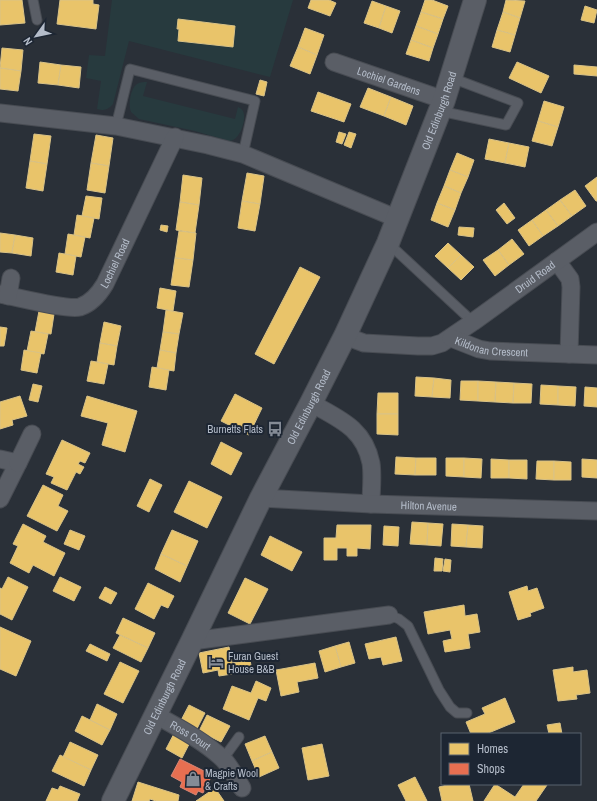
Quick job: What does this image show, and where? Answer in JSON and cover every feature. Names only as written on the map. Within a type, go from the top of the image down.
[{"type":"street","name":"Old Edinburgh Road","points":[[113,801],[261,498],[345,336],[388,243],[452,78],[475,0]]},
{"type":"street","name":"Lochiel Gardens","points":[[334,62],[442,105]]},
{"type":"street","points":[[0,113],[116,126],[175,137],[243,154],[398,218]]},
{"type":"street","name":"Lochiel Road","points":[[4,295],[68,307],[80,307],[90,302],[105,284],[175,137]]},
{"type":"street","name":"Druid Road","points":[[451,338],[597,232]]},
{"type":"street","points":[[558,261],[570,279],[571,287],[569,354]]},
{"type":"street","points":[[4,295],[11,278]]},
{"type":"street","name":"Kildonan Crescent","points":[[345,336],[364,343],[418,346],[437,344],[451,338],[479,349],[490,351],[597,355]]},
{"type":"street","points":[[311,403],[352,427],[360,436],[367,450],[371,464],[371,504]]},
{"type":"street","points":[[0,499],[32,434]]},
{"type":"street","points":[[0,459],[18,463]]},
{"type":"street","name":"Hilton Avenue","points":[[261,498],[371,504],[597,511]]},
{"type":"street","points":[[192,641],[389,615]]},
{"type":"street","name":"Ross Court","points":[[156,715],[193,736],[223,759],[242,788]]},
{"type":"lane","points":[[33,0],[37,20]]},
{"type":"lane","points":[[116,126],[130,69],[256,101],[243,154]]},
{"type":"lane","points":[[442,105],[506,125],[518,103],[452,78]]},
{"type":"lane","points":[[388,243],[473,322]]},
{"type":"lane","points":[[389,615],[400,619],[408,626],[439,690],[450,707],[457,713],[467,713]]},
{"type":"lane","points":[[223,759],[240,737]]},
{"type":"green space","points":[[112,0],[293,0],[270,77],[129,41],[113,104],[108,109],[102,110],[97,109],[101,81],[86,78],[89,55],[105,56]]},
{"type":"green space","points":[[147,82],[143,96],[235,119],[238,107],[242,109],[244,115],[242,129],[233,140],[229,141],[195,131],[139,119],[131,112],[130,97],[137,84]]},
{"type":"building: Homes","points":[[0,0],[22,0],[25,23],[0,25]]},
{"type":"building: Homes","points":[[60,0],[93,0],[93,4],[99,5],[96,29],[57,24]]},
{"type":"building: Homes","points":[[311,0],[329,0],[336,3],[330,16],[308,8]]},
{"type":"building: Homes","points":[[425,0],[432,0],[448,6],[443,19],[421,12]]},
{"type":"building: Homes","points":[[506,0],[525,1],[520,18],[503,12]]},
{"type":"building: Homes","points":[[372,1],[386,6],[379,28],[364,23]]},
{"type":"building: Homes","points":[[386,6],[400,11],[392,33],[379,28]]},
{"type":"building: Homes","points":[[585,6],[597,10],[594,23],[581,20]]},
{"type":"building: Homes","points":[[421,12],[443,19],[438,34],[416,26]]},
{"type":"building: Homes","points":[[503,12],[520,18],[515,35],[497,30]]},
{"type":"building: Homes","points":[[178,19],[235,26],[233,47],[178,41]]},
{"type":"building: Homes","points":[[416,26],[438,34],[433,48],[411,40]]},
{"type":"building: Homes","points":[[305,28],[324,35],[317,55],[298,47]]},
{"type":"building: Homes","points":[[497,30],[515,35],[510,52],[492,47]]},
{"type":"building: Homes","points":[[411,40],[433,48],[429,61],[406,54]]},
{"type":"building: Homes","points":[[298,47],[317,55],[310,74],[290,66]]},
{"type":"building: Homes","points":[[2,48],[23,50],[21,71],[0,68]]},
{"type":"building: Homes","points":[[40,62],[61,65],[58,85],[38,83]]},
{"type":"building: Homes","points":[[517,62],[549,76],[541,93],[509,78]]},
{"type":"building: Homes","points":[[61,65],[81,67],[79,88],[58,85]]},
{"type":"building: Homes","points":[[574,65],[597,67],[597,76],[574,74]]},
{"type":"building: Homes","points":[[0,68],[21,71],[18,91],[0,89]]},
{"type":"building: Homes","points":[[260,80],[267,82],[264,96],[256,94]]},
{"type":"building: Homes","points":[[368,88],[391,97],[384,116],[360,107]]},
{"type":"building: Homes","points":[[318,92],[351,104],[344,122],[311,111]]},
{"type":"building: Homes","points":[[391,97],[413,106],[406,125],[384,116]]},
{"type":"building: Homes","points":[[544,101],[564,107],[558,127],[538,121]]},
{"type":"building: Homes","points":[[538,121],[558,127],[552,146],[532,141]]},
{"type":"building: Homes","points":[[339,132],[346,134],[342,144],[336,142]]},
{"type":"building: Homes","points":[[349,132],[356,134],[351,148],[344,145]]},
{"type":"building: Homes","points":[[34,134],[51,136],[47,164],[30,161]]},
{"type":"building: Homes","points":[[96,135],[113,138],[109,166],[91,163]]},
{"type":"building: Homes","points":[[489,139],[509,143],[505,163],[485,159]]},
{"type":"building: Homes","points":[[509,143],[529,147],[525,167],[505,163]]},
{"type":"building: Homes","points":[[457,153],[474,160],[468,177],[450,170]]},
{"type":"building: Homes","points":[[30,161],[47,164],[43,191],[26,188]]},
{"type":"building: Homes","points":[[91,163],[109,166],[105,193],[87,190]]},
{"type":"building: Homes","points":[[450,170],[468,177],[461,193],[444,186]]},
{"type":"building: Homes","points":[[247,173],[264,176],[260,204],[242,201]]},
{"type":"building: Homes","points":[[183,175],[202,178],[199,205],[180,202]]},
{"type":"building: Homes","points":[[597,177],[597,201],[596,201],[585,186]]},
{"type":"building: Homes","points":[[444,186],[461,193],[455,210],[437,203]]},
{"type":"building: Homes","points":[[575,190],[586,206],[572,216],[560,200]]},
{"type":"building: Homes","points":[[86,196],[102,198],[99,219],[82,216]]},
{"type":"building: Homes","points":[[560,200],[572,216],[558,226],[546,210]]},
{"type":"building: Homes","points":[[242,201],[260,204],[255,231],[238,228]]},
{"type":"building: Homes","points":[[180,202],[199,205],[195,233],[176,230]]},
{"type":"building: Homes","points":[[437,203],[455,210],[448,227],[431,220]]},
{"type":"building: Homes","points":[[504,203],[515,218],[507,224],[496,210]]},
{"type":"building: Homes","points":[[546,210],[558,226],[543,236],[532,220]]},
{"type":"building: Homes","points":[[77,215],[94,218],[90,238],[74,235]]},
{"type":"building: Homes","points":[[532,220],[543,236],[529,246],[518,230]]},
{"type":"building: Homes","points":[[161,225],[168,226],[167,232],[160,230]]},
{"type":"building: Homes","points":[[459,227],[474,228],[473,237],[458,235]]},
{"type":"building: Homes","points":[[179,231],[196,233],[193,260],[175,258]]},
{"type":"building: Homes","points":[[0,233],[15,235],[12,253],[0,252]]},
{"type":"building: Homes","points":[[68,234],[85,237],[81,257],[65,254]]},
{"type":"building: Homes","points":[[15,235],[33,238],[31,256],[12,253]]},
{"type":"building: Homes","points":[[512,239],[524,254],[509,265],[498,250]]},
{"type":"building: Homes","points":[[448,243],[461,255],[448,268],[435,256]]},
{"type":"building: Homes","points":[[498,250],[509,265],[495,276],[483,260]]},
{"type":"building: Homes","points":[[59,253],[76,256],[73,275],[56,272]]},
{"type":"building: Homes","points":[[461,255],[474,267],[461,280],[448,268]]},
{"type":"building: Homes","points":[[175,258],[193,260],[189,287],[171,285]]},
{"type":"building: Homes","points":[[300,267],[320,277],[274,364],[255,354]]},
{"type":"building: Homes","points":[[160,288],[176,291],[173,311],[157,308]]},
{"type":"building: Homes","points":[[166,310],[183,313],[179,334],[163,332]]},
{"type":"building: Homes","points":[[39,311],[54,314],[51,334],[35,332]]},
{"type":"building: Homes","points":[[104,322],[121,326],[117,346],[100,343]]},
{"type":"building: Homes","points":[[0,327],[7,328],[4,346],[0,346]]},
{"type":"building: Homes","points":[[31,331],[48,334],[44,354],[27,351]]},
{"type":"building: Homes","points":[[163,332],[179,334],[176,353],[160,350]]},
{"type":"building: Homes","points":[[100,343],[117,346],[114,365],[97,362]]},
{"type":"building: Homes","points":[[24,350],[41,353],[37,373],[21,370]]},
{"type":"building: Homes","points":[[160,350],[176,353],[174,371],[157,368]]},
{"type":"building: Homes","points":[[91,361],[108,364],[104,384],[87,381]]},
{"type":"building: Homes","points":[[152,367],[169,370],[166,390],[149,387]]},
{"type":"building: Homes","points":[[416,377],[434,378],[432,397],[415,396]]},
{"type":"building: Homes","points":[[434,378],[451,380],[450,398],[432,397]]},
{"type":"building: Homes","points":[[461,381],[478,381],[478,401],[460,400]]},
{"type":"building: Homes","points":[[478,381],[496,382],[495,402],[478,401]]},
{"type":"building: Homes","points":[[496,382],[514,383],[513,403],[495,402]]},
{"type":"building: Homes","points":[[514,383],[532,384],[531,403],[513,403]]},
{"type":"building: Homes","points":[[33,384],[42,386],[38,402],[29,400]]},
{"type":"building: Homes","points":[[541,385],[558,386],[558,405],[540,404]]},
{"type":"building: Homes","points":[[558,386],[576,387],[575,406],[558,405]]},
{"type":"building: Homes","points":[[585,387],[597,388],[597,407],[584,406]]},
{"type":"building: Homes","points":[[378,393],[398,393],[398,414],[377,414]]},
{"type":"building: Homes","points":[[235,394],[262,408],[249,435],[221,421]]},
{"type":"building: Homes","points":[[20,396],[27,416],[12,420],[13,425],[0,429],[0,402]]},
{"type":"building: Homes","points":[[87,396],[137,411],[125,452],[102,445],[108,423],[81,416]]},
{"type":"building: Homes","points":[[377,414],[398,414],[398,435],[377,434]]},
{"type":"building: Homes","points":[[62,440],[90,453],[85,463],[80,461],[78,464],[84,467],[80,474],[76,472],[67,490],[51,483],[54,477],[46,474]]},
{"type":"building: Homes","points":[[221,442],[242,453],[231,475],[211,464]]},
{"type":"building: Homes","points":[[396,457],[416,458],[415,475],[395,474]]},
{"type":"building: Homes","points":[[416,458],[436,458],[436,475],[415,475]]},
{"type":"building: Homes","points":[[446,458],[464,458],[464,477],[446,476]]},
{"type":"building: Homes","points":[[464,458],[482,459],[481,478],[464,477]]},
{"type":"building: Homes","points":[[491,459],[509,460],[509,478],[491,478]]},
{"type":"building: Homes","points":[[582,459],[597,460],[597,478],[582,477]]},
{"type":"building: Homes","points":[[509,460],[527,460],[527,479],[509,478]]},
{"type":"building: Homes","points":[[537,461],[554,461],[554,480],[536,479]]},
{"type":"building: Homes","points":[[554,461],[571,462],[571,480],[554,480]]},
{"type":"building: Homes","points":[[150,479],[162,485],[149,512],[137,506]]},
{"type":"building: Homes","points":[[189,481],[222,497],[207,528],[174,512]]},
{"type":"building: Homes","points":[[43,485],[63,495],[58,506],[68,511],[57,531],[27,516]]},
{"type":"building: Homes","points":[[412,522],[428,523],[427,545],[410,544]]},
{"type":"building: Homes","points":[[428,523],[443,524],[441,546],[427,545]]},
{"type":"building: Homes","points":[[23,524],[46,536],[43,542],[65,553],[54,576],[33,565],[29,573],[10,563],[18,546],[13,544]]},
{"type":"building: Homes","points":[[452,524],[468,525],[466,547],[451,546]]},
{"type":"building: Homes","points":[[337,525],[371,525],[370,549],[357,548],[357,556],[347,556],[347,548],[337,548],[337,560],[324,560],[324,538],[336,538]]},
{"type":"building: Homes","points":[[468,525],[483,526],[482,548],[466,547]]},
{"type":"building: Homes","points":[[384,526],[399,527],[398,546],[383,545]]},
{"type":"building: Homes","points":[[70,530],[85,536],[79,550],[64,544]]},
{"type":"building: Homes","points":[[172,530],[198,541],[187,566],[161,554]]},
{"type":"building: Homes","points":[[270,536],[302,552],[292,571],[261,555]]},
{"type":"building: Homes","points":[[161,554],[187,566],[180,582],[155,569]]},
{"type":"building: Homes","points":[[435,558],[443,559],[442,571],[434,571]]},
{"type":"building: Homes","points":[[445,559],[451,560],[450,572],[443,571]]},
{"type":"building: Homes","points":[[8,577],[28,587],[12,620],[0,614],[0,588],[2,589]]},
{"type":"building: Homes","points":[[60,577],[81,587],[74,601],[53,591]]},
{"type":"building: Homes","points":[[245,578],[268,589],[250,624],[228,613]]},
{"type":"building: Homes","points":[[148,583],[174,596],[168,608],[161,605],[154,619],[135,609]]},
{"type":"building: Homes","points":[[527,586],[528,591],[537,588],[544,608],[530,613],[531,616],[518,620],[509,592]]},
{"type":"building: Homes","points":[[105,587],[117,593],[111,604],[99,598]]},
{"type":"building: Homes","points":[[464,605],[465,616],[477,614],[480,632],[468,634],[470,648],[445,652],[443,641],[452,639],[450,630],[428,634],[424,612]]},
{"type":"building: Homes","points":[[123,618],[155,633],[148,648],[116,633]]},
{"type":"building: Homes","points":[[0,627],[31,641],[16,676],[0,669]]},
{"type":"building: Homes","points":[[120,635],[148,648],[141,662],[113,648]]},
{"type":"building: Homes","points":[[396,637],[402,661],[383,665],[381,657],[369,659],[365,644]]},
{"type":"building: Homes","points":[[349,642],[355,663],[341,667],[335,646]]},
{"type":"building: Homes","points":[[90,644],[110,654],[107,661],[86,651]]},
{"type":"building: Homes","points":[[335,646],[341,667],[325,672],[319,651]]},
{"type":"building: Homes","name":"Furan Guest House B&B","points":[[229,647],[232,663],[250,660],[252,671],[219,676],[218,670],[203,673],[199,653]]},
{"type":"building: Homes","points":[[120,662],[139,671],[123,703],[104,694]]},
{"type":"building: Homes","points":[[315,663],[318,678],[297,682],[299,692],[281,696],[276,670]]},
{"type":"building: Homes","points":[[573,667],[573,672],[587,670],[590,693],[576,695],[577,699],[558,701],[553,670]]},
{"type":"building: Homes","points":[[256,681],[271,688],[266,701],[258,698],[249,720],[223,709],[232,686],[251,693]]},
{"type":"building: Homes","points":[[505,698],[515,722],[488,733],[471,733],[466,722],[485,714],[482,708]]},
{"type":"building: Homes","points":[[97,704],[117,714],[110,730],[90,720]]},
{"type":"building: Homes","points":[[189,705],[205,713],[182,758],[166,749]]},
{"type":"building: Homes","points":[[207,715],[230,726],[221,742],[199,731]]},
{"type":"building: Homes","points":[[82,716],[110,730],[102,745],[75,731]]},
{"type":"building: Homes","points":[[560,723],[562,733],[549,733],[547,725]]},
{"type":"building: Homes","points":[[265,736],[272,752],[252,761],[245,744]]},
{"type":"building: Homes","points":[[70,742],[98,755],[91,770],[63,757]]},
{"type":"building: Homes","points":[[322,744],[329,776],[308,780],[302,748]]},
{"type":"building: Homes","points":[[272,752],[279,768],[259,777],[252,761]]},
{"type":"building: Homes","points":[[60,755],[91,770],[84,786],[52,771]]},
{"type":"building: Homes","points":[[415,777],[427,801],[406,801],[398,785]]},
{"type":"building: Homes","points":[[138,782],[179,795],[178,801],[156,801],[150,799],[149,801],[132,801]]},
{"type":"building: Homes","points":[[447,785],[469,785],[473,801],[442,801],[439,787]]},
{"type":"building: Homes","points":[[494,785],[515,797],[523,785],[547,785],[536,801],[484,801]]},
{"type":"building: Homes","points":[[60,786],[80,794],[77,801],[46,801],[52,788],[58,790]]},
{"type":"building: Homes","points":[[215,788],[224,801],[196,801]]},
{"type":"building: Shops","name":"Magpie Wool & Crafts","points":[[180,759],[212,775],[203,793],[198,791],[196,795],[180,787],[182,782],[171,776]]},
{"type":"place","name":"Burnetts Flats","points":[[275,429]]},
{"type":"place","name":"Furan Guest House B&B","points":[[216,662]]},
{"type":"place","name":"Magpie Wool & Crafts","points":[[193,779]]}]
